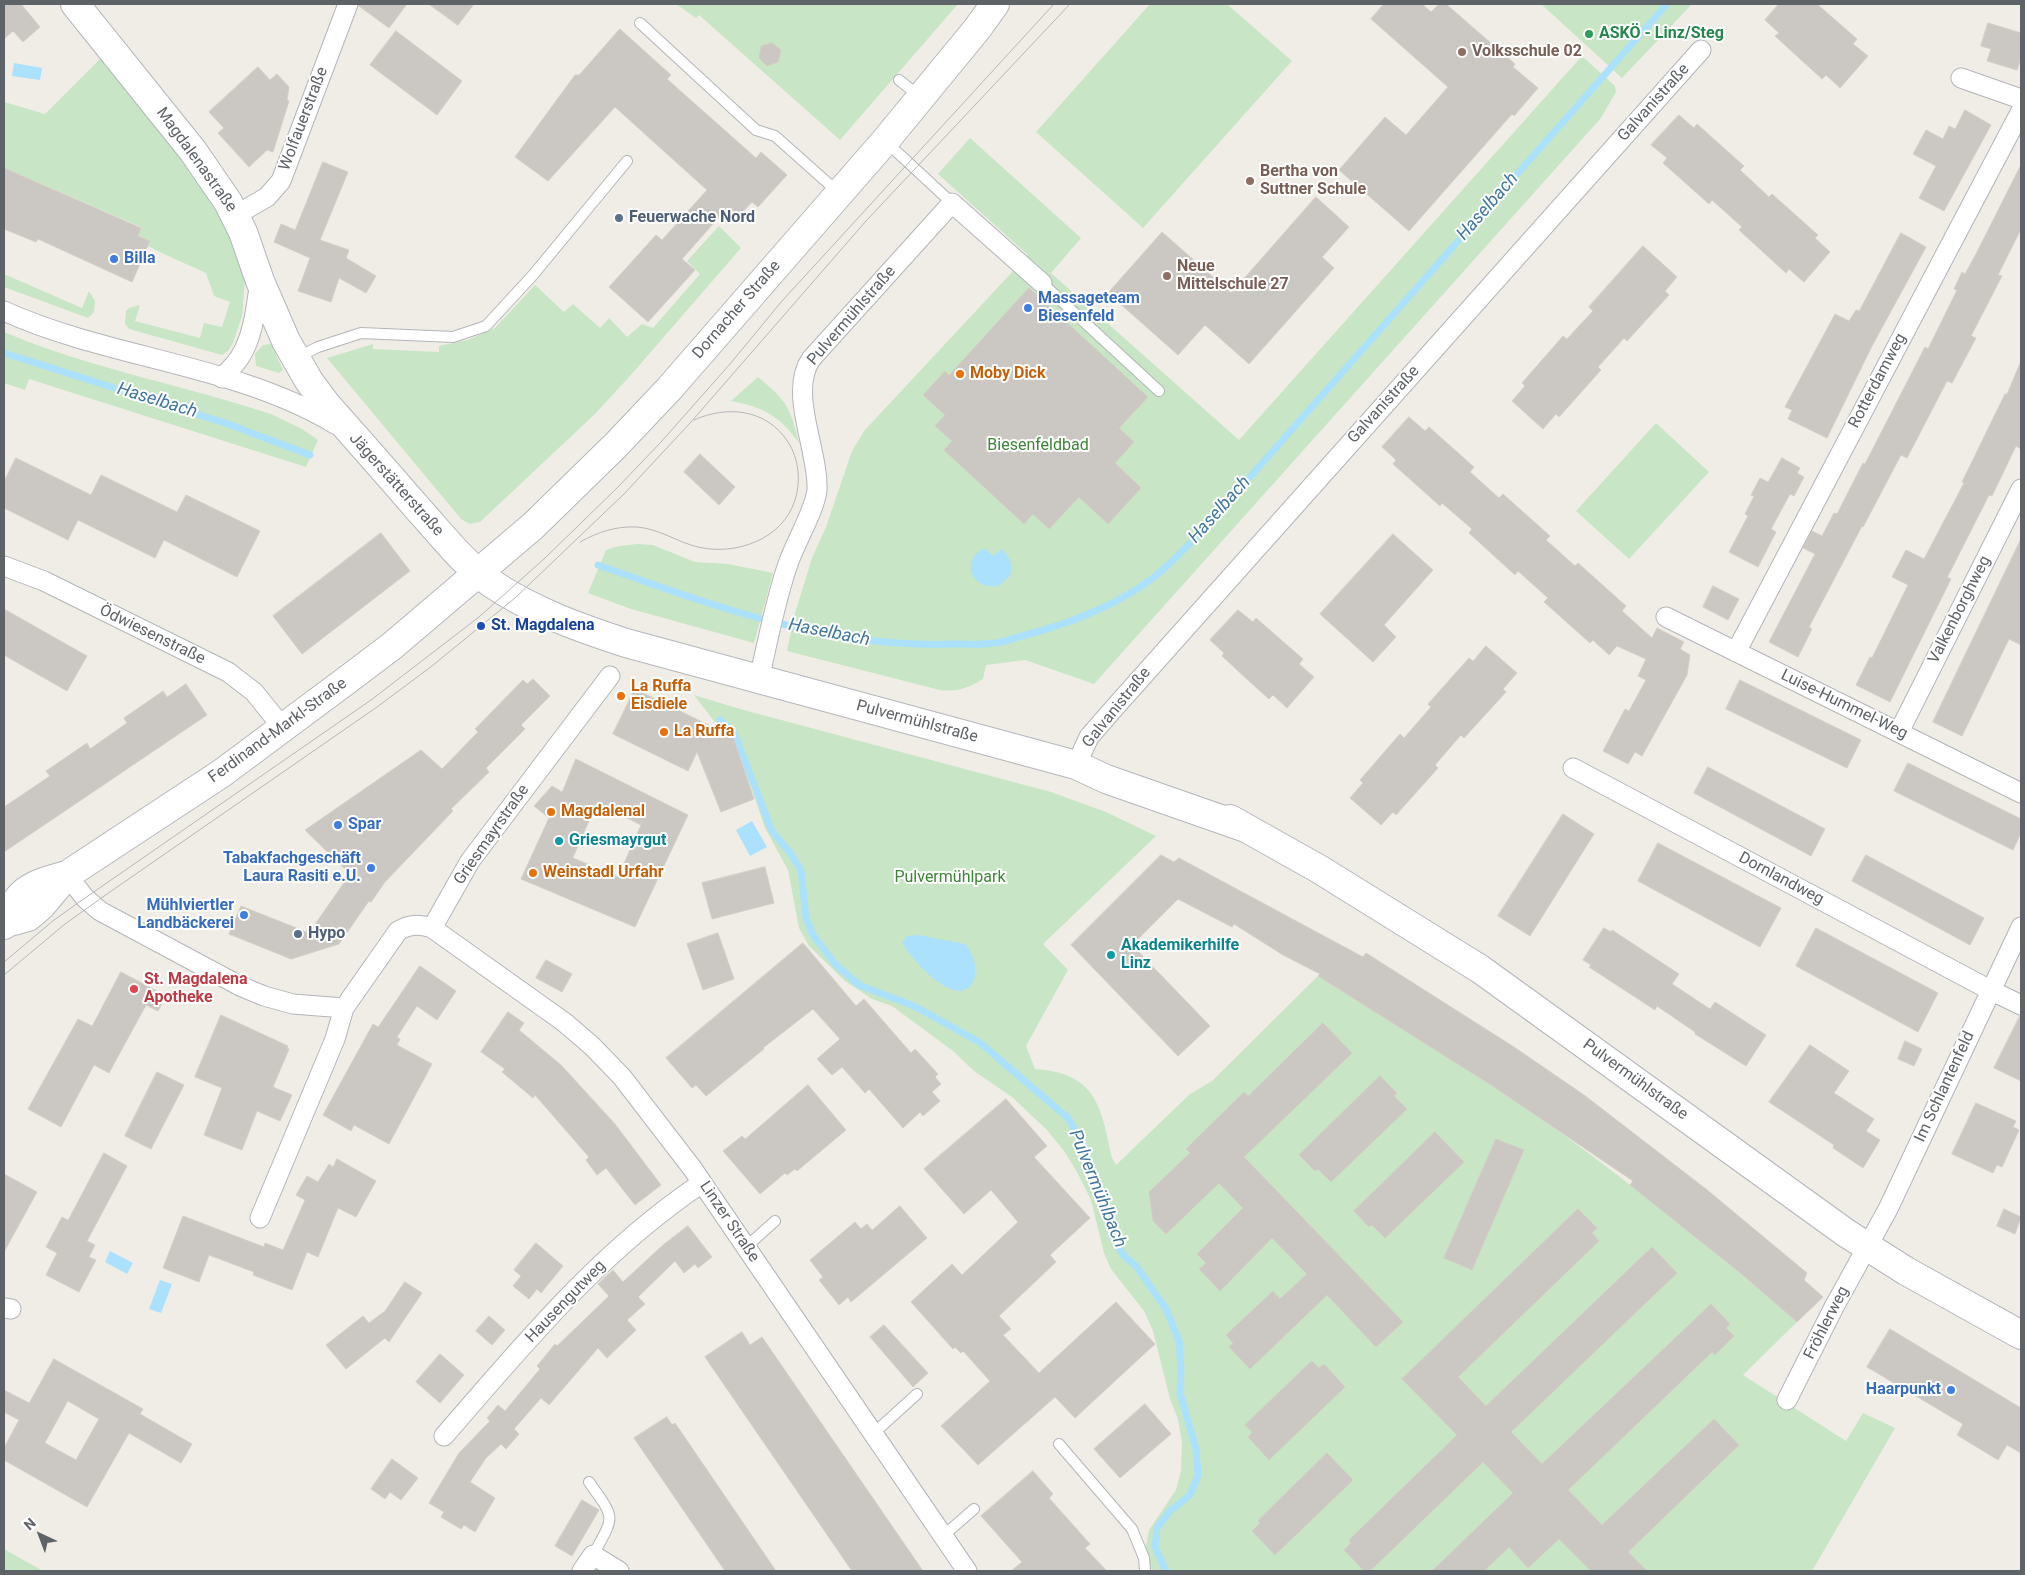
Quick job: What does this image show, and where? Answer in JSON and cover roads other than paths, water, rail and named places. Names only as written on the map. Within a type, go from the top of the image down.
[{"type":"street","name":"Magdalenastraße","points":[[75,4],[208,171],[236,215],[274,316],[294,359],[326,404],[352,434]]},
{"type":"street","name":"Wolfauerstraße","points":[[236,215],[267,197],[281,180],[348,4]]},
{"type":"street","name":"Dornacher Straße","points":[[977,29],[995,4]]},
{"type":"street","name":"Dornacher Straße","points":[[478,573],[533,526],[645,416],[840,194],[884,141],[910,88],[1006,4]]},
{"type":"street","name":"Galvanistraße","points":[[1076,765],[1089,737],[1116,706],[1701,50]]},
{"type":"street","points":[[1962,78],[2021,99]]},
{"type":"street","name":"Rotterdamweg","points":[[1736,652],[2021,111]]},
{"type":"street","name":"Pulvermühlstraße","points":[[759,679],[776,607],[790,559],[808,519],[817,492],[817,469],[803,393],[803,379],[807,365],[952,203]]},
{"type":"street","points":[[952,203],[1042,284]]},
{"type":"street","points":[[222,378],[239,359],[245,348],[252,325],[260,280]]},
{"type":"street","name":"Jägerstätterstraße","points":[[4,311],[70,334],[259,389],[312,410],[352,434],[460,556],[478,573]]},
{"type":"street","name":"Valkenborghweg","points":[[1899,732],[2021,489]]},
{"type":"street","name":"Ödwiesenstraße","points":[[4,566],[44,581],[228,672],[254,692],[283,728]]},
{"type":"street","name":"Pulvermühlstraße","points":[[478,573],[507,593],[529,605],[593,632],[626,643],[1076,765],[1106,780],[1246,828],[1319,869],[1480,969],[1817,1213],[1867,1247],[2021,1336]]},
{"type":"street","name":"Ferdinand-Markl-Straße","points":[[5,923],[16,902],[29,889],[38,884],[67,875],[222,773],[392,646],[478,573]]},
{"type":"street","name":"Luise-Hummel-Weg","points":[[1666,617],[2021,793]]},
{"type":"street","name":"Griesmayrstraße","points":[[432,928],[470,861],[610,676]]},
{"type":"street","name":"Dornlandweg","points":[[1573,768],[2021,1005]]},
{"type":"street","points":[[67,875],[85,898],[100,911],[240,986],[293,1004],[344,1008]]},
{"type":"street","points":[[260,1218],[335,1039],[344,1008],[398,931],[408,925],[417,924],[432,928]]},
{"type":"street","name":"Im Schlantenfeld","points":[[1867,1247],[1892,1202],[2021,927]]},
{"type":"street","name":"Linzer Straße","points":[[432,928],[564,1022],[592,1046],[622,1078],[655,1118],[702,1183],[967,1571]]},
{"type":"street","name":"Hausengutweg","points":[[444,1436],[552,1312],[591,1273],[681,1197],[702,1183]]},
{"type":"street","name":"Fröhlerweg","points":[[1787,1400],[1867,1247]]},
{"type":"street","points":[[582,1571],[593,1556],[619,1571]]},
{"type":"lane","points":[[640,23],[756,130],[776,136],[840,194]]},
{"type":"lane","points":[[884,141],[952,203]]},
{"type":"lane","points":[[294,359],[318,347],[361,332],[453,337],[486,326],[533,275],[627,161]]},
{"type":"lane","points":[[1042,284],[1159,391]]},
{"type":"lane","points":[[746,1247],[774,1221]]},
{"type":"lane","points":[[874,1433],[917,1394]]},
{"type":"lane","points":[[1059,1444],[1132,1529],[1144,1558],[1145,1571]]},
{"type":"lane","points":[[589,1482],[607,1507],[610,1515],[609,1525],[593,1556]]},
{"type":"lane","points":[[943,1536],[974,1509]]},
{"type":"water","points":[[14,63],[42,68],[40,80],[12,76]]},
{"type":"water","points":[[984,548],[993,556],[1002,549],[1010,561],[1010,576],[998,586],[981,584],[972,573],[972,560]]},
{"type":"water","points":[[752,821],[767,847],[750,856],[736,830]]},
{"type":"water","points":[[919,935],[965,944],[970,950],[975,964],[975,977],[971,986],[961,991],[952,990],[927,973],[902,943],[907,936]]},
{"type":"water","points":[[110,1251],[133,1263],[127,1274],[105,1262]]},
{"type":"water","points":[[160,1280],[172,1284],[161,1313],[149,1309]]},
{"type":"waterway","name":"Haselbach","points":[[598,565],[685,595],[773,622],[862,640],[908,644],[980,644],[999,642],[1066,623],[1124,597],[1158,574],[1212,520],[1667,4]]},
{"type":"waterway","name":"Haselbach","points":[[4,353],[228,424],[310,455]]},
{"type":"waterway","name":"Pulvermühlbach","points":[[720,720],[734,733],[772,831],[801,870],[806,918],[813,935],[835,964],[859,985],[914,1006],[979,1042],[1068,1118],[1084,1146],[1112,1235],[1123,1255],[1136,1266],[1166,1309],[1179,1341],[1180,1393],[1196,1449],[1198,1475],[1190,1495],[1170,1511],[1157,1528],[1155,1547],[1166,1571]]},
{"type":"tram line","points":[[4,962],[54,920],[371,700],[479,617],[545,558],[661,442],[730,364],[782,301],[1054,4]]},
{"type":"tram line","points":[[4,975],[65,924],[377,707],[432,666],[515,598],[624,494],[691,422],[866,221],[1070,4]]},
{"type":"tram line","points":[[580,542],[607,530],[637,527],[653,530],[698,547],[728,549],[756,542],[780,525],[789,514],[795,500],[798,470],[792,449],[779,431],[769,423],[746,413],[720,412],[694,420]]},
{"type":"place","name":"ASKÖ - Linz/Steg","points":[[1589,34]]},
{"type":"place","name":"Volksschule 02","points":[[1462,52]]},
{"type":"place","name":"Bertha von Suttner Schule","points":[[1250,181]]},
{"type":"place","name":"Feuerwache Nord","points":[[619,218]]},
{"type":"place","name":"Billa","points":[[114,259]]},
{"type":"place","name":"Neue Mittelschule 27","points":[[1167,276]]},
{"type":"place","name":"Massageteam Biesenfeld","points":[[1028,308]]},
{"type":"place","name":"Moby Dick","points":[[960,374]]},
{"type":"place","name":"St. Magdalena","points":[[481,626]]},
{"type":"place","name":"La Ruffa Eisdiele","points":[[621,696]]},
{"type":"place","name":"La Ruffa","points":[[664,732]]},
{"type":"place","name":"Magdalenal","points":[[551,812]]},
{"type":"place","name":"Spar","points":[[338,825]]},
{"type":"place","name":"Griesmayrgut","points":[[559,841]]},
{"type":"place","name":"Tabakfachgeschäft Laura Rasiti e.U.","points":[[371,868]]},
{"type":"place","name":"Weinstadl Urfahr","points":[[533,873]]},
{"type":"place","name":"Mühlviertler Landbäckerei","points":[[244,915]]},
{"type":"place","name":"Hypo","points":[[298,934]]},
{"type":"place","name":"Akademikerhilfe Linz","points":[[1111,955]]},
{"type":"place","name":"St. Magdalena Apotheke","points":[[134,989]]},
{"type":"place","name":"Haarpunkt","points":[[1951,1390]]},
{"type":"park label","name":"Biesenfeldbad","points":[[1038,446]]},
{"type":"park label","name":"Pulvermühlpark","points":[[950,878]]}]
